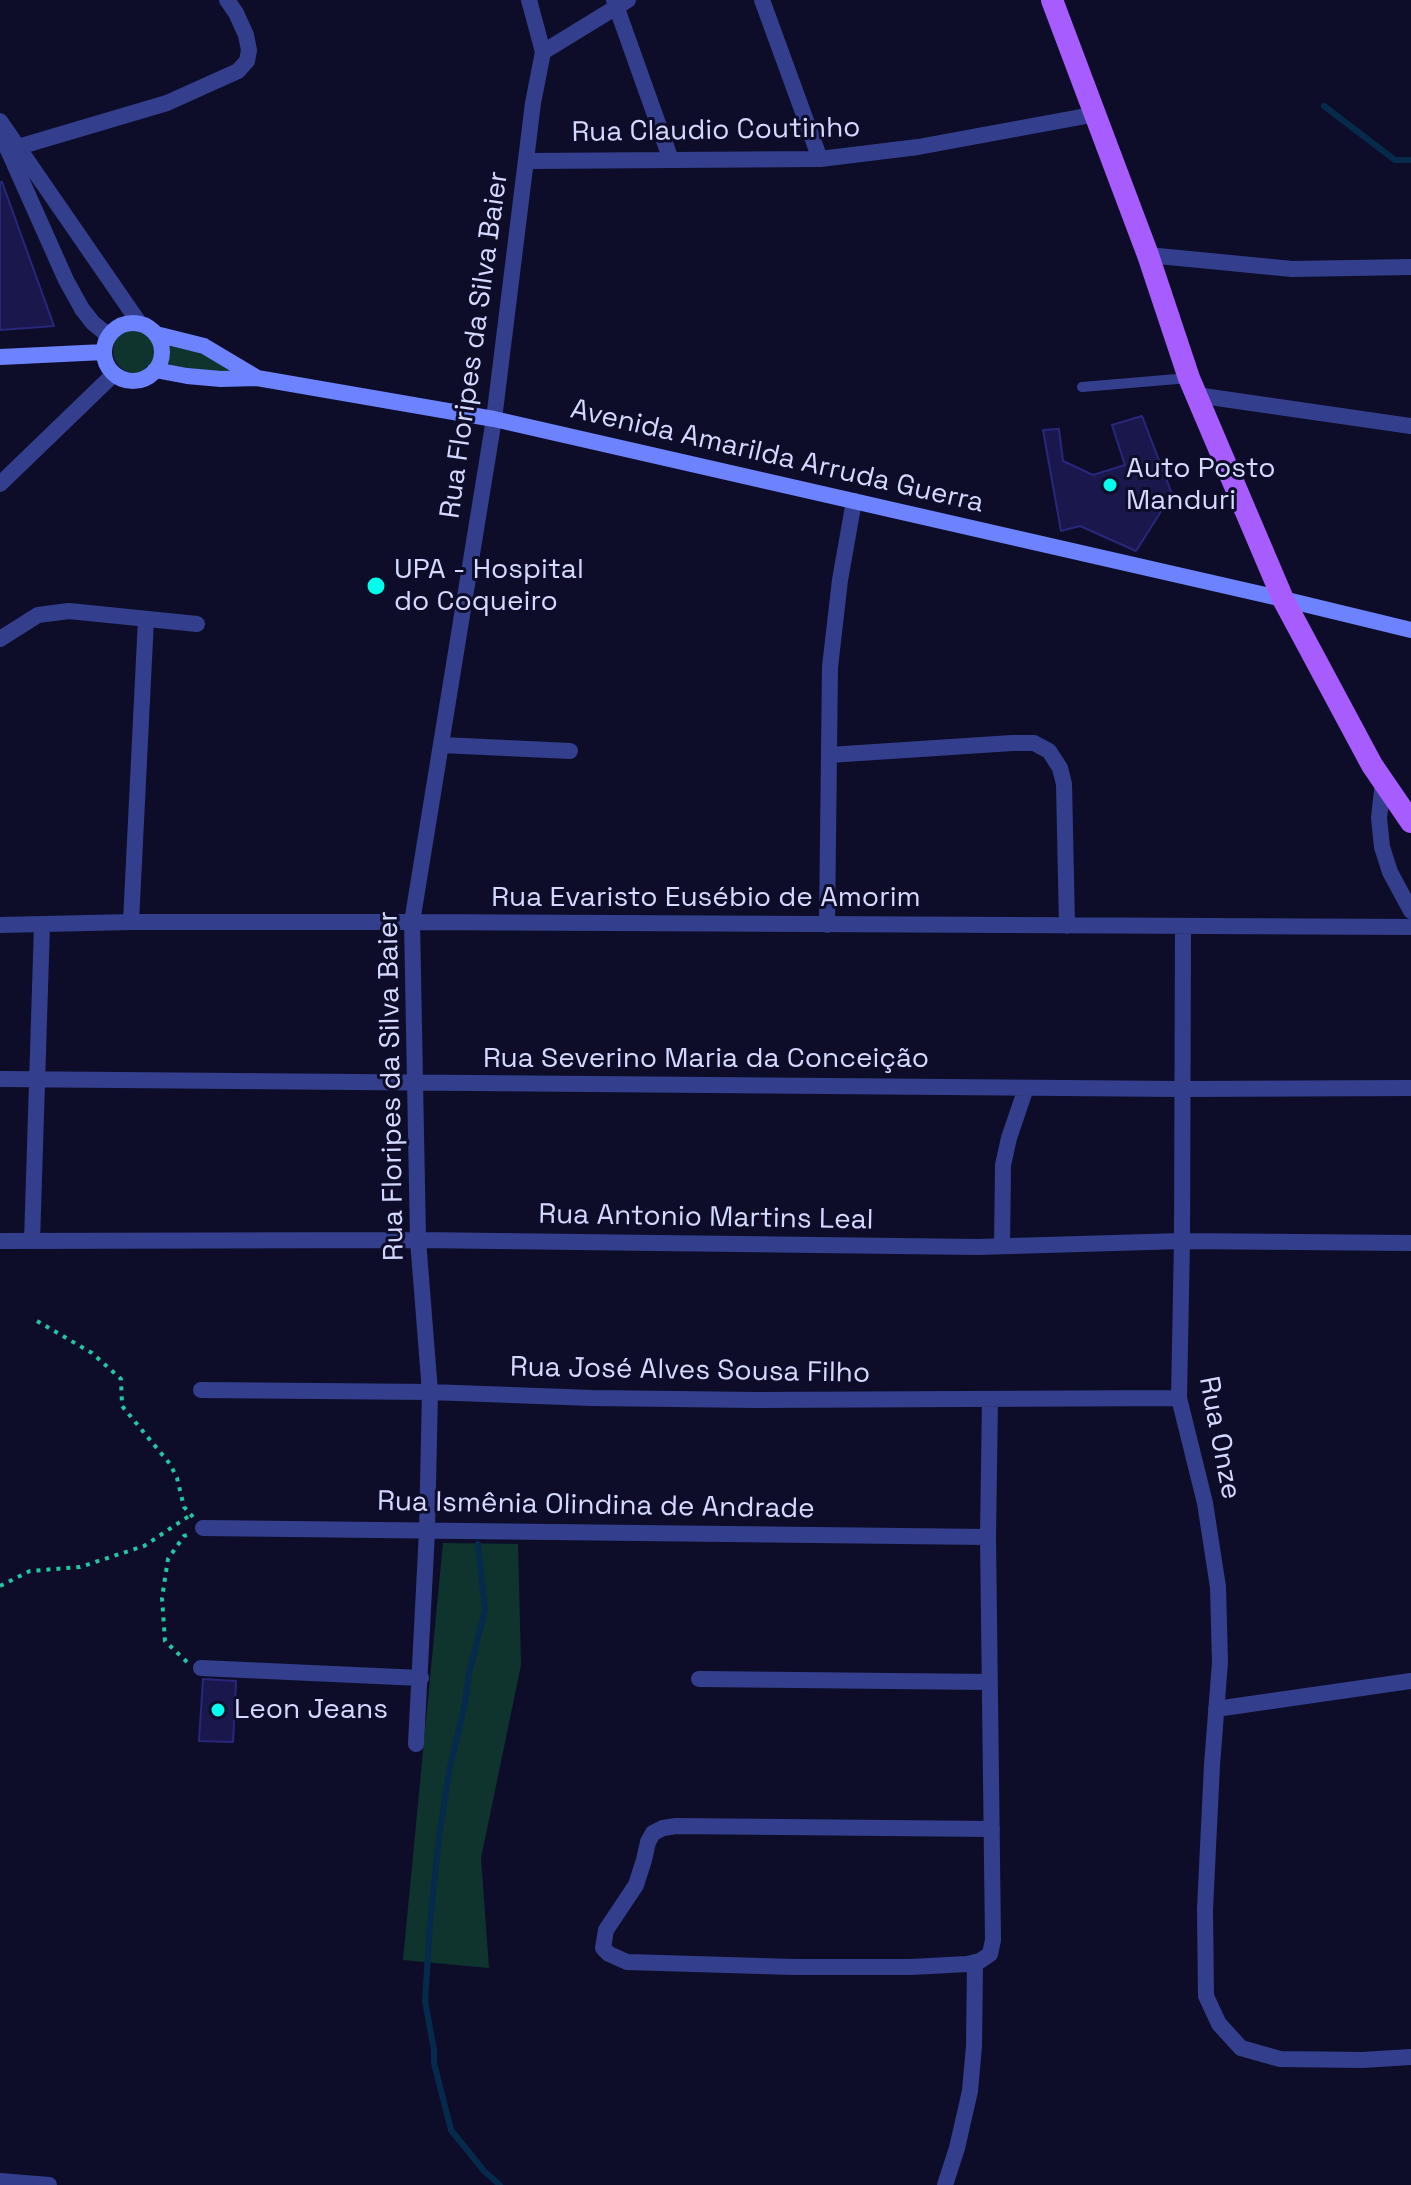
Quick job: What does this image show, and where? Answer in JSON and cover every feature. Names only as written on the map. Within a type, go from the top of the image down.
[{"type":"main road","points":[[1052,0],[1097,114],[1192,386],[1283,599],[1340,708],[1411,822]]},
{"type":"main road","points":[[156,334],[162,352],[160,362],[148,377],[130,381],[114,374],[105,361],[104,352],[109,336],[122,325],[140,324],[156,334],[204,346],[257,378]]},
{"type":"main road","points":[[0,357],[104,352]]},
{"type":"main road","points":[[155,370],[221,379],[257,378]]},
{"type":"main road","name":"Avenida Amarilda Arruda Guerra","points":[[257,378],[494,419],[1411,630]]},
{"type":"street","points":[[13,149],[167,103],[238,71],[247,61],[249,50],[246,35],[227,0]]},
{"type":"street","points":[[529,0],[543,52],[619,2],[671,160]]},
{"type":"street","points":[[762,0],[820,159]]},
{"type":"street","name":"Rua Floripes da Silva Baier","points":[[416,1744],[427,1531],[430,1392],[418,1240],[412,922],[494,419],[533,103],[543,52]]},
{"type":"street","name":"Rua Claudio Coutinho","points":[[526,161],[820,159],[918,147],[1097,114]]},
{"type":"street","points":[[1,123],[76,299],[93,323],[109,336]]},
{"type":"street","points":[[13,149],[140,324]]},
{"type":"street","points":[[1148,255],[1292,269],[1411,267]]},
{"type":"street","points":[[0,484],[114,374]]},
{"type":"street","points":[[1192,386],[1411,426]]},
{"type":"street","points":[[827,925],[830,667],[833,626],[854,501]]},
{"type":"street","points":[[0,639],[38,615],[69,611],[197,624]]},
{"type":"street","points":[[131,922],[146,619]]},
{"type":"street","points":[[829,755],[1012,743],[1034,743],[1049,751],[1060,768],[1064,784],[1067,926]]},
{"type":"street","points":[[442,745],[570,751]]},
{"type":"street","points":[[1383,781],[1379,818],[1382,847],[1390,872],[1411,911]]},
{"type":"street","name":"Rua Evaristo Eusébio de Amorim","points":[[0,925],[412,922],[1411,927]]},
{"type":"street","points":[[32,1241],[42,925]]},
{"type":"street","name":"Rua Onze","points":[[1183,927],[1179,1398],[1205,1503],[1218,1587],[1220,1662],[1205,1909],[1206,1996],[1219,2024],[1241,2048],[1280,2059],[1411,2057]]},
{"type":"street","name":"Rua Severino Maria da Conceição","points":[[0,1079],[1181,1089],[1411,1088]]},
{"type":"street","points":[[1002,1246],[1003,1165],[1026,1088]]},
{"type":"street","name":"Rua Antonio Martins Leal","points":[[0,1241],[418,1240],[1002,1246],[1182,1241],[1411,1243]]},
{"type":"street","name":"Rua José Alves Sousa Filho","points":[[201,1390],[755,1400],[1179,1398]]},
{"type":"street","points":[[945,2185],[970,2091],[982,1958],[993,1940],[988,1537],[990,1399]]},
{"type":"street","name":"Rua Ismênia Olindina de Andrade","points":[[203,1528],[988,1537]]},
{"type":"street","points":[[199,1668],[421,1678]]},
{"type":"street","points":[[699,1679],[990,1682]]},
{"type":"street","points":[[1216,1709],[1411,1681]]},
{"type":"street","points":[[982,1958],[967,1964],[911,1967],[794,1967],[627,1962],[603,1948],[606,1930],[636,1885],[648,1842],[653,1833],[663,1828],[992,1829]]},
{"type":"street","points":[[0,2181],[49,2185]]},
{"type":"lane","points":[[1082,387],[1192,386]]},
{"type":"path","points":[[0,1586],[30,1571],[80,1567],[144,1546],[191,1515],[184,1507],[170,1464],[122,1406],[121,1379],[92,1353],[37,1321]]},
{"type":"path","points":[[199,1668],[182,1659],[165,1641],[162,1598],[168,1559],[184,1536],[203,1528]]},
{"type":"green space","points":[[135,329],[150,336],[157,351],[150,366],[135,373],[120,366],[113,351],[120,336]]},
{"type":"green space","points":[[169,342],[213,358],[242,374],[167,368]]},
{"type":"green space","points":[[443,1543],[518,1544],[521,1665],[481,1858],[489,1968],[403,1960]]},
{"type":"building","points":[[2,182],[54,326],[0,330]]},
{"type":"building","name":"Auto Posto Manduri","points":[[1142,416],[1172,494],[1136,551],[1080,526],[1061,531],[1043,430],[1059,429],[1063,461],[1093,475],[1125,465],[1112,425]]},
{"type":"building","name":"Leon Jeans","points":[[203,1679],[236,1681],[233,1742],[199,1741]]},
{"type":"waterway","points":[[1324,106],[1395,160],[1411,160]]},
{"type":"waterway","points":[[478,1544],[485,1610],[469,1673],[439,1837],[425,2001],[434,2063],[451,2130],[484,2171],[500,2185]]},
{"type":"place","name":"Auto Posto Manduri","points":[[1110,485]]},
{"type":"place","name":"UPA - Hospital do Coqueiro","points":[[376,586]]},
{"type":"place","name":"Leon Jeans","points":[[218,1710]]}]
